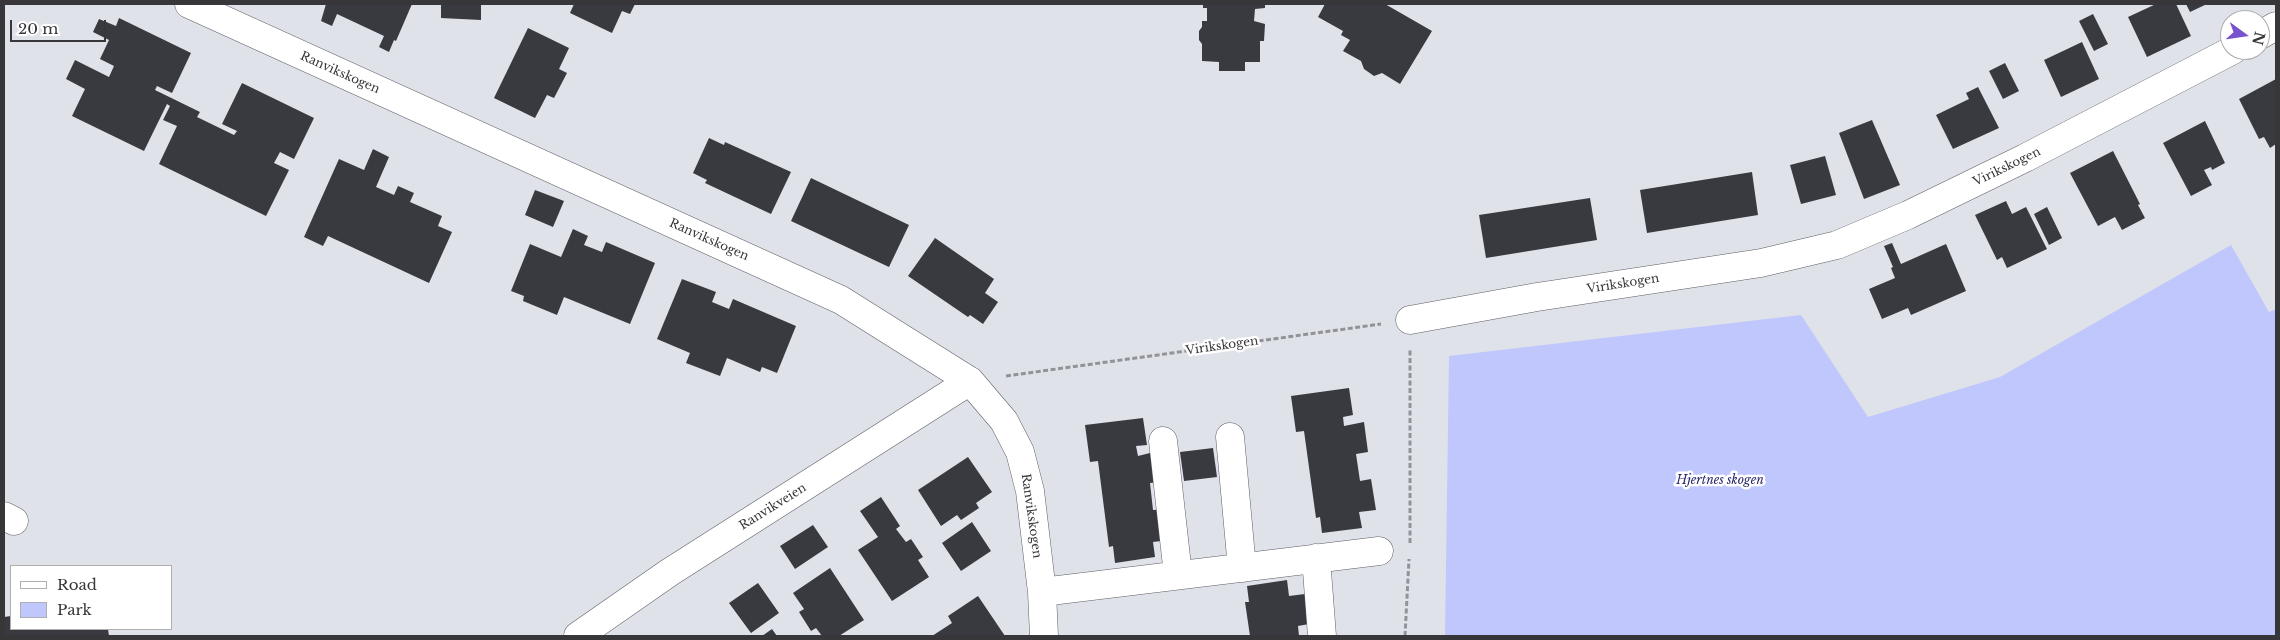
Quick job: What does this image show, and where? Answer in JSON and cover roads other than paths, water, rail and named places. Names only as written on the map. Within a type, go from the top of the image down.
[{"type":"street","name":"Ranvikskogen","points":[[189,4],[841,300],[970,381],[1004,421],[1020,452],[1030,492],[1042,592],[1044,636]]},
{"type":"street","name":"Virikskogen","points":[[1410,320],[1537,297],[1761,263],[1837,245],[1908,215],[1958,191],[2220,57]]},
{"type":"street","name":"Ranvikveien","points":[[578,636],[670,572],[970,381]]},
{"type":"street","points":[[1230,437],[1242,568]]},
{"type":"street","points":[[1163,441],[1178,575]]},
{"type":"street","points":[[1042,592],[1379,551]]},
{"type":"street","points":[[1316,558],[1322,636]]},
{"type":"park label","name":"Hjertnes skogen","points":[[1720,481]]}]
